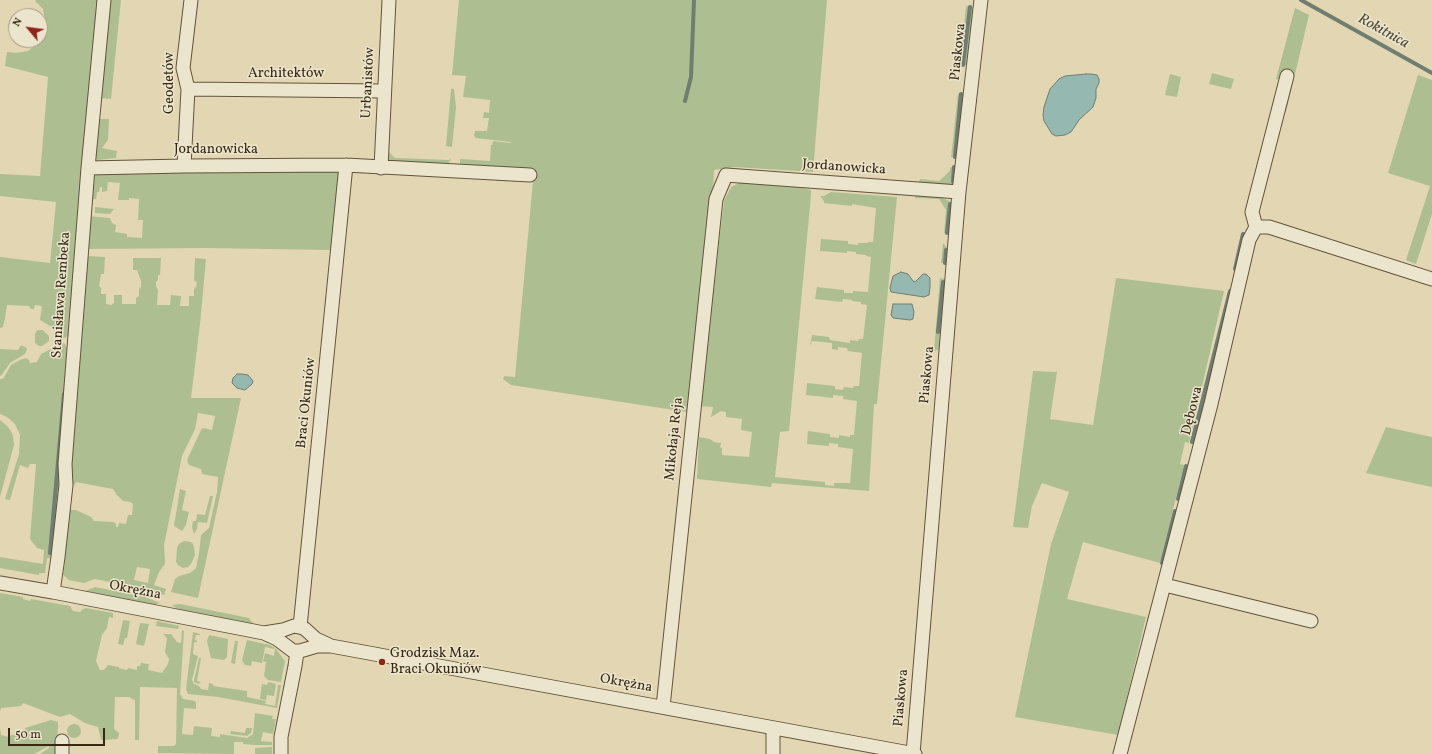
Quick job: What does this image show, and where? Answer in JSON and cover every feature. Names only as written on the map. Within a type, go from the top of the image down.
[{"type":"street","name":"Stanisława Rembeka","points":[[53,592],[66,485],[66,464],[88,168],[104,0]]},
{"type":"street","name":"Geodetów","points":[[184,166],[188,89],[183,68],[190,0]]},
{"type":"street","name":"Urbanistów","points":[[381,168],[389,0]]},
{"type":"street","name":"Piaskowa","points":[[914,754],[959,192],[981,0]]},
{"type":"street","points":[[1287,76],[1252,212],[1256,227],[1269,227],[1432,279]]},
{"type":"street","name":"Architektów","points":[[188,89],[384,91]]},
{"type":"street","name":"Jordanowicka","points":[[88,168],[346,165],[530,175]]},
{"type":"street","name":"Braci Okuniów","points":[[299,630],[346,165]]},
{"type":"street","name":"Jordanowicka","points":[[726,175],[959,192]]},
{"type":"street","name":"Mikołaja Reja","points":[[663,707],[716,198],[726,175]]},
{"type":"street","name":"Dębowa","points":[[1120,754],[1211,404],[1249,240],[1256,227]]},
{"type":"street","name":"Okrężna","points":[[0,582],[264,633],[296,648],[331,646],[914,754]]},
{"type":"street","points":[[1165,585],[1311,621]]},
{"type":"street","points":[[281,754],[282,737],[295,666],[296,648],[284,636],[299,630],[309,641],[296,648]]},
{"type":"street","name":"Okrężna","points":[[264,633],[299,630],[316,640],[331,646]]},
{"type":"street","points":[[773,728],[773,754]]},
{"type":"green space","points":[[99,0],[70,334],[65,338],[61,338],[50,326],[40,320],[42,306],[35,305],[34,309],[32,309],[29,306],[7,305],[3,327],[0,328],[0,257],[50,263],[56,202],[0,196],[0,174],[40,176],[48,77],[5,66],[7,52],[16,53],[28,51],[32,48],[48,48],[48,8],[42,8],[35,1]]},
{"type":"green space","points":[[108,0],[121,0],[111,99],[99,98]]},
{"type":"green space","points":[[459,0],[827,0],[813,172],[735,167],[714,170],[713,194],[710,201],[687,412],[511,385],[503,379],[504,376],[515,377],[534,170],[460,168],[460,159],[490,161],[491,145],[493,141],[511,142],[476,138],[474,136],[475,131],[487,131],[489,118],[483,118],[484,112],[489,113],[490,100],[463,97],[466,76],[452,75]]},
{"type":"green space","points":[[966,6],[975,7],[969,65],[960,65]]},
{"type":"green space","points":[[1295,8],[1309,15],[1286,112],[1283,109],[1280,80],[1276,79]]},
{"type":"green space","points":[[1212,73],[1234,79],[1231,89],[1209,84]]},
{"type":"green space","points":[[1170,74],[1181,77],[1177,97],[1165,95]]},
{"type":"green space","points":[[1418,75],[1432,80],[1432,214],[1416,264],[1406,260],[1430,186],[1388,173]]},
{"type":"green space","points":[[451,89],[454,89],[456,107],[452,147],[446,146]]},
{"type":"green space","points":[[958,94],[964,94],[957,158],[951,157]]},
{"type":"green space","points":[[95,119],[109,119],[108,140],[102,148],[117,151],[116,158],[94,159]]},
{"type":"green space","points":[[385,148],[395,158],[449,160],[451,158],[447,165],[384,162]]},
{"type":"green space","points":[[950,167],[956,168],[954,185],[919,182],[920,179],[939,181],[950,171]]},
{"type":"green space","points":[[340,169],[331,250],[206,248],[84,249],[88,216],[110,218],[112,223],[116,225],[115,232],[127,234],[127,237],[142,238],[143,220],[138,220],[139,199],[129,198],[129,200],[118,200],[120,183],[108,182],[107,191],[102,192],[102,187],[100,187],[99,192],[97,192],[96,199],[88,200],[93,173]]},
{"type":"green space","points":[[749,180],[797,186],[811,190],[789,431],[780,432],[775,477],[825,482],[825,485],[834,486],[834,483],[850,483],[853,449],[838,447],[838,444],[829,443],[829,446],[807,444],[808,431],[830,434],[830,437],[839,438],[839,435],[850,437],[850,435],[854,435],[857,401],[843,399],[843,396],[833,395],[833,398],[806,395],[807,383],[835,386],[835,389],[843,390],[844,387],[853,388],[854,386],[859,386],[862,353],[848,351],[847,348],[838,347],[838,350],[832,349],[832,343],[812,341],[810,346],[812,335],[829,337],[830,340],[850,343],[850,340],[858,341],[859,339],[863,339],[867,305],[852,300],[843,299],[842,302],[815,299],[817,287],[844,290],[844,293],[853,293],[853,291],[868,292],[871,257],[856,254],[856,252],[847,251],[847,253],[820,251],[821,239],[848,241],[848,244],[858,245],[858,243],[873,242],[876,208],[852,204],[852,206],[824,203],[820,196],[824,196],[831,192],[897,197],[877,404],[874,404],[869,491],[772,483],[771,487],[697,479],[699,437],[721,443],[720,447],[722,448],[722,455],[749,457],[752,432],[741,430],[742,419],[726,417],[726,412],[721,411],[711,417],[713,407],[699,406],[724,201],[731,187]]},
{"type":"green space","points":[[915,196],[941,197],[952,204],[950,233],[944,233],[946,210],[939,199],[915,198]]},
{"type":"green space","points":[[95,207],[114,209],[110,214],[95,213]]},
{"type":"green space","points":[[943,243],[948,249],[946,263],[941,263]]},
{"type":"green space","points":[[89,256],[105,257],[104,274],[101,274],[99,286],[101,288],[101,294],[106,294],[106,304],[111,305],[114,303],[114,295],[122,295],[122,304],[136,304],[136,298],[139,296],[139,289],[141,287],[141,281],[137,270],[133,270],[133,258],[161,258],[160,275],[158,275],[158,280],[156,282],[156,287],[158,289],[157,305],[170,305],[171,295],[181,296],[180,306],[189,306],[189,296],[194,296],[194,289],[197,283],[194,280],[195,258],[206,259],[191,398],[241,398],[198,598],[171,592],[175,579],[179,576],[190,573],[196,568],[201,535],[209,528],[217,492],[218,477],[202,474],[201,469],[189,465],[187,460],[201,430],[203,428],[212,430],[215,416],[198,413],[195,429],[182,456],[164,545],[165,564],[159,572],[154,585],[166,589],[164,595],[148,590],[95,579],[84,583],[69,580],[63,575],[65,561],[62,560],[67,510],[76,510],[91,517],[94,521],[114,522],[116,527],[118,527],[119,523],[126,524],[128,515],[132,515],[133,504],[123,501],[113,489],[76,482],[75,485],[69,483],[83,262]],"holes":[[[137,567],[150,569],[148,583],[134,580]]]},
{"type":"green space","points":[[940,278],[945,279],[946,281],[940,349],[934,351]]},
{"type":"green space","points":[[1116,278],[1224,291],[1189,443],[1185,442],[1180,464],[1184,465],[1160,563],[1083,542],[1067,599],[1146,617],[1118,735],[1015,717],[1051,544],[1069,492],[1042,483],[1032,506],[1028,528],[1013,527],[1033,371],[1057,372],[1050,419],[1093,425]]},
{"type":"green space","points":[[38,330],[43,330],[49,336],[49,341],[42,346],[35,343],[35,333]]},
{"type":"green space","points":[[63,343],[65,344],[70,356],[62,478],[52,559],[47,558],[45,573],[39,573],[39,575],[0,568],[0,557],[43,564],[44,550],[37,548],[30,539],[36,464],[30,464],[28,468],[20,465],[10,500],[5,499],[19,454],[20,435],[15,424],[7,417],[0,414],[0,379],[3,379],[11,365],[26,358],[30,363],[37,362],[41,354]]},
{"type":"green space","points":[[21,345],[27,349],[25,354],[10,363],[1,376],[0,349],[18,350]]},
{"type":"green space","points":[[0,420],[11,431],[14,445],[0,497]]},
{"type":"green space","points":[[1386,427],[1432,437],[1432,487],[1366,473]]},
{"type":"green space","points":[[180,489],[186,491],[182,510],[189,512],[186,525],[182,531],[174,526]]},
{"type":"green space","points":[[210,496],[213,496],[207,523],[198,522],[197,529],[194,534],[192,527],[193,521],[196,521],[197,514],[205,515]]},
{"type":"green space","points":[[184,541],[191,542],[193,544],[195,555],[191,564],[188,567],[183,568],[176,562],[177,548],[179,544]]},
{"type":"green space","points":[[95,587],[145,597],[160,603],[154,605],[85,591]]},
{"type":"green space","points":[[0,593],[23,597],[23,599],[30,601],[31,599],[70,606],[73,611],[80,612],[86,608],[113,613],[113,618],[109,617],[107,628],[102,635],[96,661],[100,670],[104,670],[108,665],[127,670],[128,668],[137,670],[137,666],[140,666],[141,663],[149,664],[148,670],[162,673],[168,664],[169,659],[165,652],[167,638],[163,634],[171,634],[177,642],[181,643],[182,630],[184,631],[180,694],[183,699],[195,701],[196,709],[184,708],[182,734],[193,735],[194,726],[212,728],[211,736],[220,737],[220,734],[247,738],[253,734],[255,713],[273,716],[272,719],[276,719],[273,734],[263,732],[261,741],[272,742],[272,745],[254,745],[243,744],[243,742],[234,742],[234,754],[158,753],[158,746],[174,746],[176,744],[177,688],[140,687],[139,740],[135,740],[135,700],[130,697],[115,697],[114,729],[119,733],[118,739],[101,740],[98,727],[85,723],[70,714],[60,717],[23,703],[21,706],[1,708],[0,712]]},
{"type":"green space","points":[[180,604],[249,618],[254,625],[177,609],[172,605]]},
{"type":"green space","points":[[123,620],[130,621],[127,638],[125,638],[123,645],[118,644]]},
{"type":"green space","points":[[157,621],[179,626],[178,629],[156,626]]},
{"type":"green space","points":[[140,623],[149,624],[144,646],[136,644]]},
{"type":"green space","points":[[193,632],[200,634],[196,635],[195,640],[198,641],[194,643],[193,654],[198,656],[192,680],[194,684],[199,686],[201,689],[208,690],[209,683],[213,684],[213,686],[247,691],[247,697],[266,701],[265,704],[275,706],[278,685],[281,685],[277,708],[218,697],[188,694],[186,689]]},
{"type":"green space","points":[[209,635],[228,639],[227,657],[224,660],[211,658],[207,641]]},
{"type":"green space","points":[[247,640],[270,645],[276,649],[285,661],[281,682],[268,680],[264,676],[266,662],[263,661],[265,653],[274,656],[275,649],[265,647],[262,663],[252,661],[251,666],[245,665],[242,660]]},
{"type":"green space","points":[[235,641],[238,641],[235,664],[231,663]]},
{"type":"green space","points":[[199,658],[201,658],[197,681],[201,682],[198,684],[194,682],[194,680]]},
{"type":"green space","points":[[268,682],[276,684],[274,696],[267,695],[266,700],[260,699],[262,684],[267,685]]},
{"type":"green space","points":[[51,720],[58,722],[57,754],[40,754],[49,748],[49,746],[34,754],[0,754],[0,728],[1,735],[9,737],[11,735],[26,734],[25,728]]},
{"type":"green space","points":[[71,724],[77,724],[81,728],[81,734],[77,738],[71,738],[67,734],[67,728]]},
{"type":"green space","points":[[246,728],[252,728],[251,733],[247,736],[230,734],[231,731],[245,733]]},
{"type":"green space","points":[[272,747],[272,754],[255,754],[255,748]]},
{"type":"water","points":[[1086,74],[1097,75],[1099,79],[1093,107],[1079,120],[1071,132],[1065,135],[1056,136],[1052,134],[1044,121],[1043,115],[1050,89],[1059,79],[1065,76]]},
{"type":"water","points":[[901,272],[908,274],[915,282],[923,274],[926,274],[930,278],[929,295],[924,297],[891,292],[890,288],[893,276]]},
{"type":"water","points":[[893,304],[912,304],[914,312],[913,319],[893,318],[891,315]]},
{"type":"water","points":[[237,374],[248,375],[253,381],[252,384],[245,390],[237,388],[232,383],[233,378]]},
{"type":"waterway","points":[[685,101],[691,77],[694,0]]},
{"type":"waterway","name":"Rokitnica","points":[[1301,0],[1432,73]]},
{"type":"waterway","points":[[963,65],[970,7]]},
{"type":"waterway","points":[[955,157],[961,94]]},
{"type":"waterway","points":[[953,182],[954,167]]},
{"type":"waterway","points":[[947,233],[950,204]]},
{"type":"waterway","points":[[1235,269],[1243,234]]},
{"type":"waterway","points":[[945,263],[946,250]]},
{"type":"waterway","points":[[938,332],[943,282]]},
{"type":"waterway","points":[[1192,442],[1230,291]]},
{"type":"waterway","points":[[50,553],[64,394]]},
{"type":"waterway","points":[[1178,499],[1186,466]]},
{"type":"waterway","points":[[1162,563],[1175,511]]},
{"type":"place","name":"Grodzisk Maz. Braci Okuniów","points":[[382,662]]}]
